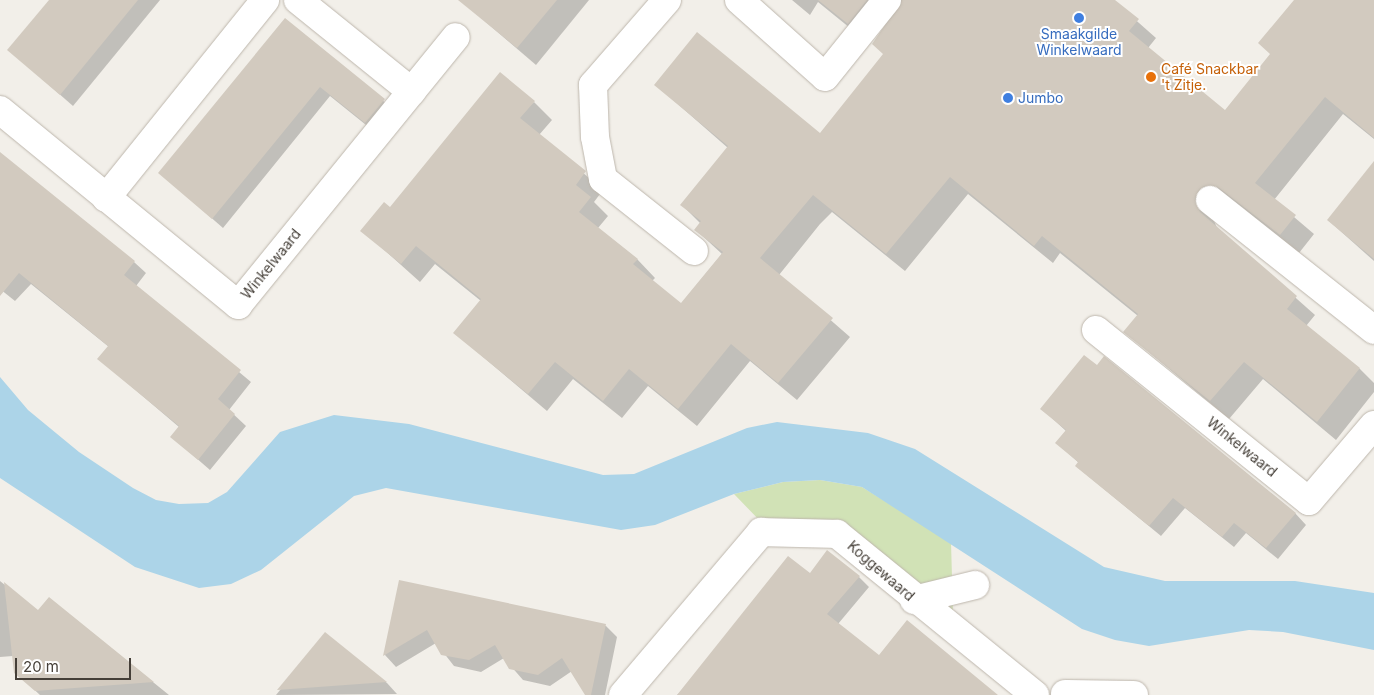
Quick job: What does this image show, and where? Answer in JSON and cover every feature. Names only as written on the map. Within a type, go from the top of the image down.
[{"type":"street","points":[[106,198],[265,0]]},
{"type":"street","points":[[298,0],[412,92]]},
{"type":"street","points":[[667,0],[593,85],[595,137],[604,178],[694,251]]},
{"type":"street","points":[[739,0],[825,77],[887,0]]},
{"type":"street","name":"Winkelwaard","points":[[0,110],[238,305],[456,37]]},
{"type":"street","points":[[1210,200],[1374,330]]},
{"type":"street","name":"Winkelwaard","points":[[1096,330],[1309,501],[1374,425]]},
{"type":"street","name":"Koggewaard","points":[[623,695],[761,532],[837,534],[914,600],[1035,695]]},
{"type":"street","points":[[914,600],[976,585]]},
{"type":"street","points":[[1065,694],[1134,695]]},
{"type":"green space","points":[[820,480],[862,487],[951,542],[953,613],[842,528],[769,518],[763,524],[734,494],[783,482]]},
{"type":"water","points":[[0,377],[28,410],[79,452],[133,488],[156,500],[179,504],[208,503],[227,492],[280,432],[334,415],[409,424],[603,475],[634,474],[747,428],[777,422],[868,433],[915,449],[1104,567],[1165,581],[1295,581],[1374,593],[1374,650],[1283,632],[1249,630],[1149,646],[1115,640],[1082,629],[862,487],[820,480],[783,482],[734,494],[655,525],[621,530],[386,488],[354,496],[261,570],[231,584],[199,588],[135,567],[0,478]]},
{"type":"building","points":[[49,0],[138,0],[60,95],[7,50]]},
{"type":"building","points":[[458,0],[557,0],[517,48]]},
{"type":"building","points":[[818,0],[867,0],[848,24]]},
{"type":"building","points":[[902,0],[1115,0],[1139,19],[1129,31],[1225,110],[1270,54],[1258,43],[1294,0],[1374,0],[1374,138],[1325,97],[1255,183],[1296,215],[1280,235],[1219,188],[1204,186],[1195,198],[1200,212],[1297,296],[1287,309],[1360,368],[1317,422],[1244,362],[1210,401],[1123,332],[1138,314],[1042,236],[1034,246],[950,177],[886,254],[813,195],[760,258],[833,318],[778,383],[731,344],[678,409],[629,369],[603,401],[555,362],[528,394],[453,333],[481,299],[416,246],[401,264],[360,231],[384,202],[390,207],[500,72],[535,101],[520,118],[586,171],[576,185],[591,197],[579,212],[638,259],[633,264],[681,303],[723,252],[694,230],[701,221],[680,205],[728,146],[654,85],[697,32],[820,133],[883,54],[872,44]]},
{"type":"building","points":[[285,18],[385,99],[365,123],[320,87],[212,219],[158,173]]},
{"type":"building","points":[[0,152],[135,261],[124,275],[241,370],[218,399],[235,414],[198,460],[170,437],[179,426],[97,359],[108,346],[19,273],[0,296]]},
{"type":"building","points":[[1374,161],[1374,259],[1327,220]]},
{"type":"building","points":[[1084,355],[1097,365],[1104,356],[1296,513],[1266,548],[1234,523],[1222,537],[1173,498],[1149,526],[1075,466],[1078,462],[1055,443],[1066,430],[1040,409]]},
{"type":"building","points":[[827,550],[860,576],[827,614],[879,655],[907,620],[998,695],[677,695],[788,556],[810,573]]},
{"type":"building","points":[[399,580],[606,624],[591,695],[585,695],[562,658],[538,675],[509,669],[495,645],[469,660],[441,655],[427,630],[383,656]]},
{"type":"building","points":[[4,582],[38,610],[49,597],[154,682],[35,691],[14,673]]},
{"type":"building","points":[[325,632],[387,682],[277,690]]},
{"type":"place","name":"Smaakgilde Winkelwaard","points":[[1079,18]]},
{"type":"place","name":"Café Snackbar 't Zitje.","points":[[1151,77]]},
{"type":"place","name":"Jumbo","points":[[1008,98]]}]
